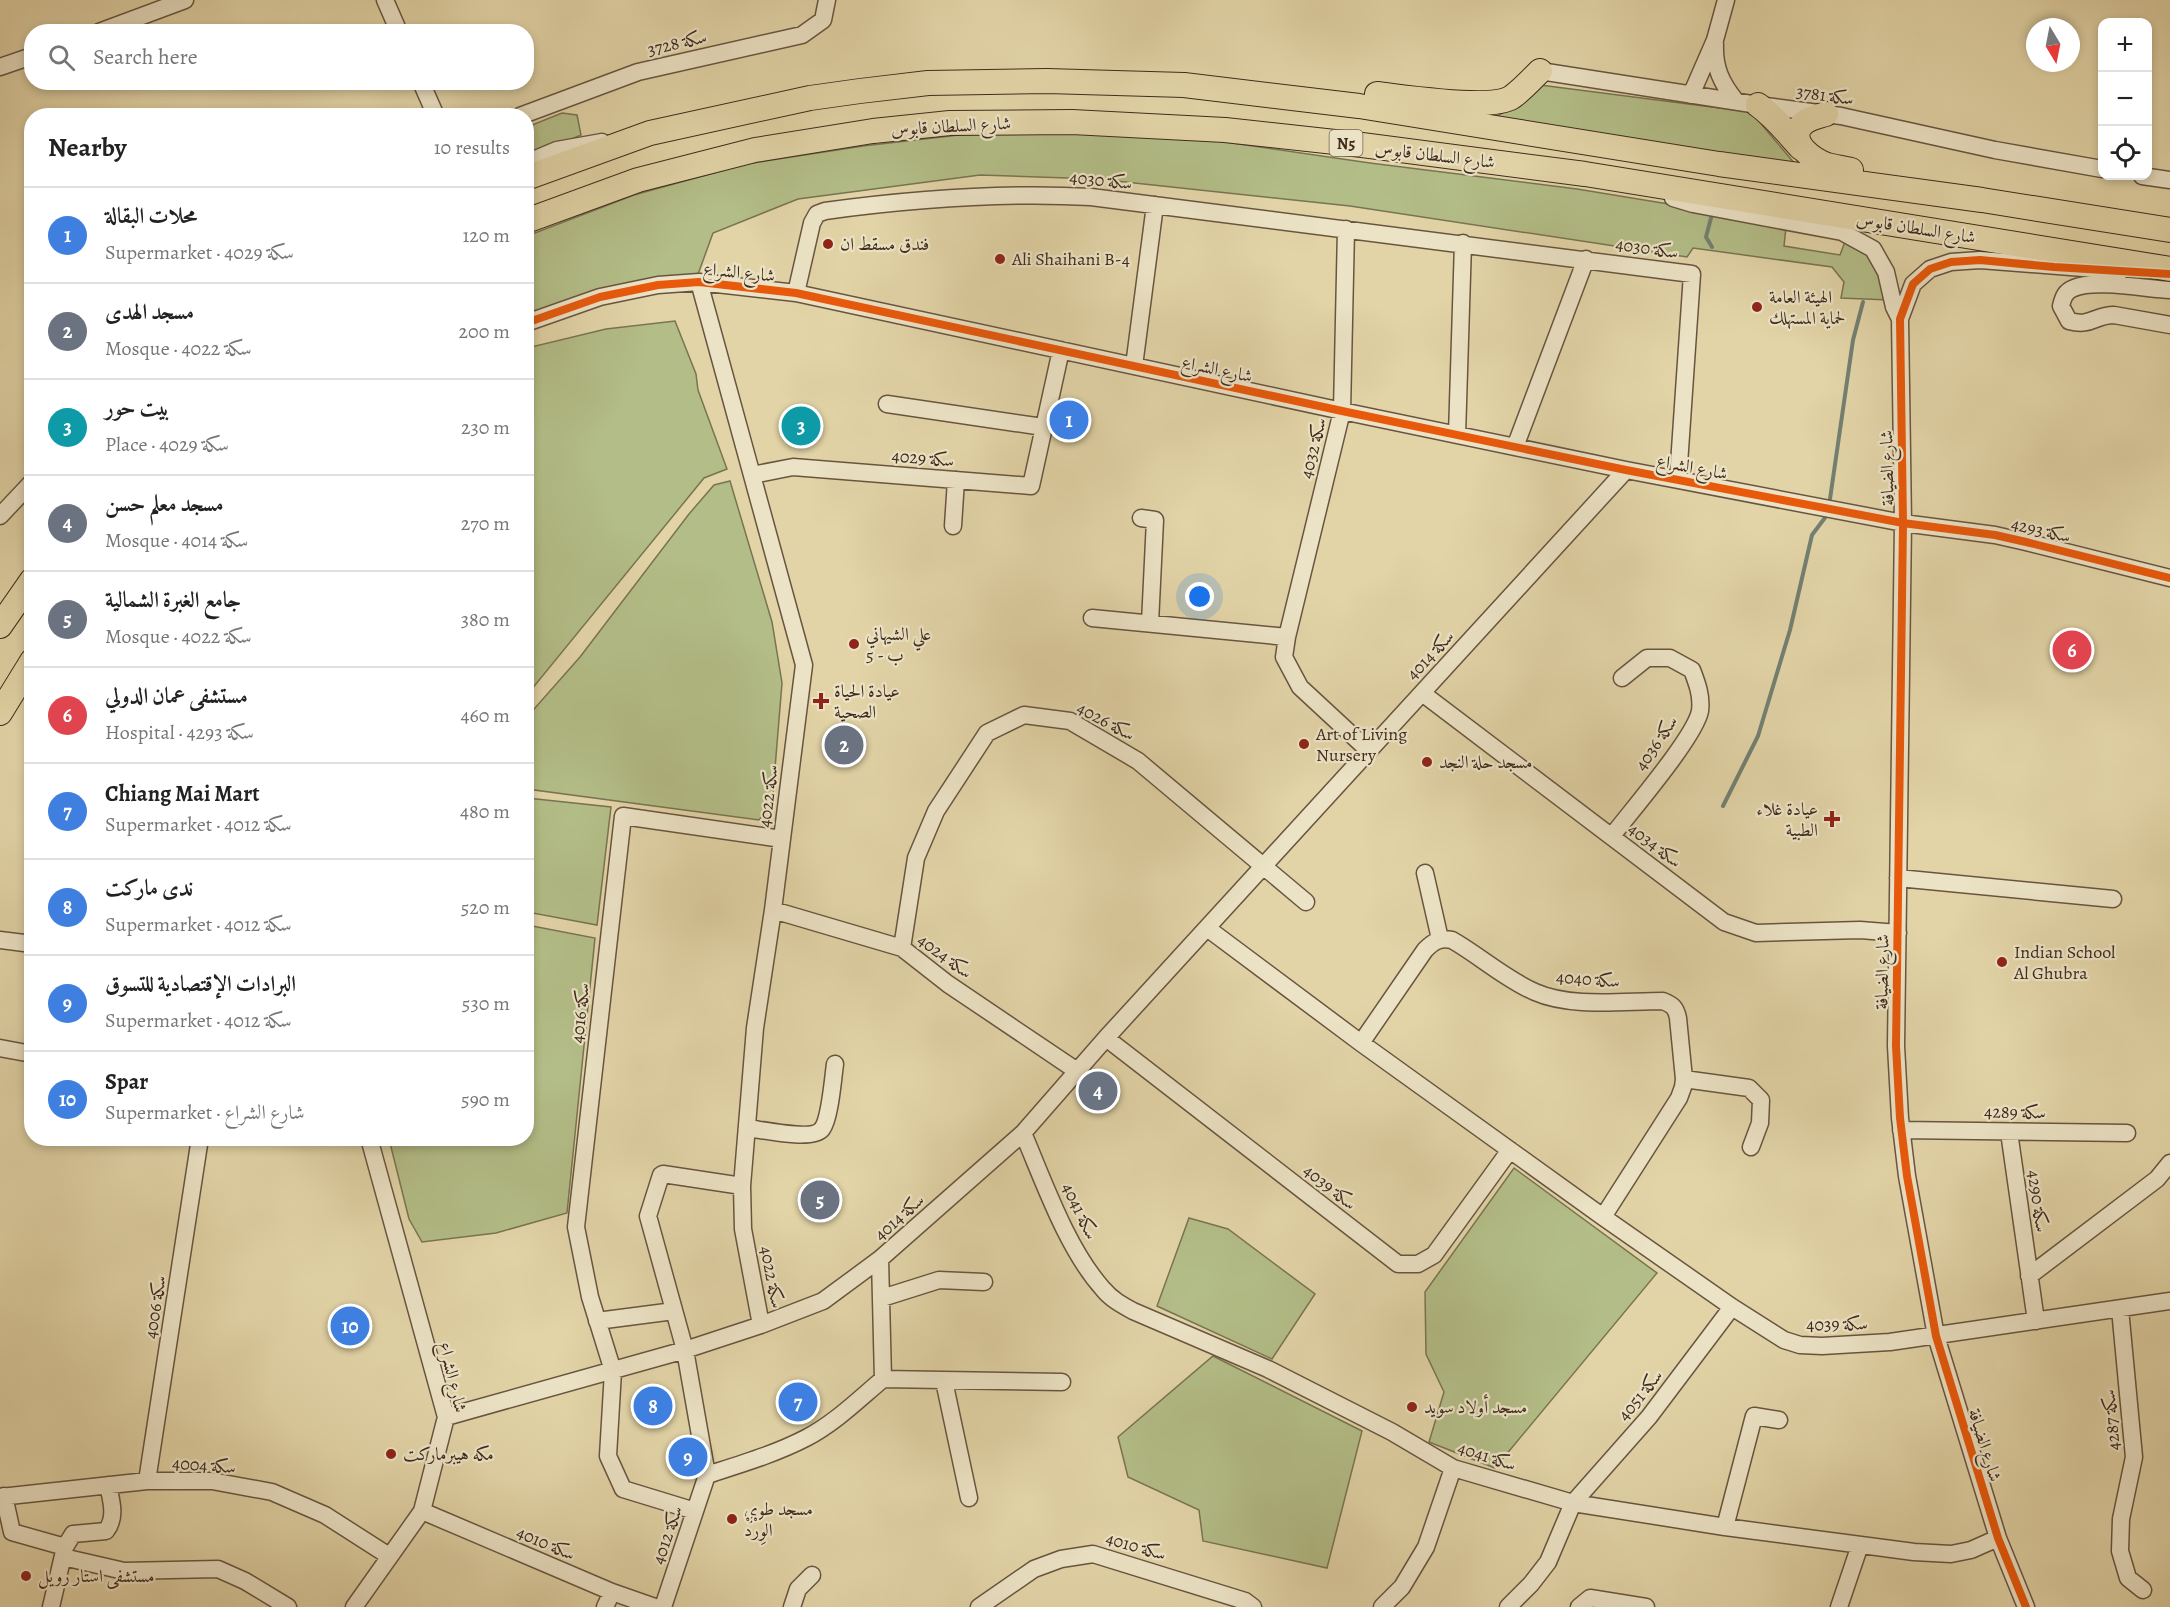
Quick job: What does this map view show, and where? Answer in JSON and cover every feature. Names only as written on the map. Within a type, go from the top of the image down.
[{"type":"highway","points":[[1184,86],[1324,90],[1471,103],[1497,102],[1511,98],[1540,71]]},
{"type":"highway","name":"شارع السلطان قابوس","points":[[534,175],[650,133],[810,98],[928,83],[1047,81],[1184,86],[1359,106],[1719,164],[1982,200],[2170,230]]},
{"type":"highway","points":[[1747,103],[1774,116],[1802,148],[1827,165],[1982,200]]},
{"type":"highway","points":[[1802,148],[1798,138],[1800,127],[1809,119],[1826,114]]},
{"type":"highway","name":"شارع السلطان قابوس","points":[[534,218],[638,180],[755,150],[873,131],[950,123],[1072,122],[1225,130],[1584,174],[2170,269]]},
{"type":"highway","points":[[0,626],[24,592]]},
{"type":"highway","points":[[0,714],[24,673]]},
{"type":"highway","points":[[0,724],[24,675]]},
{"type":"street","points":[[120,24],[185,0]]},
{"type":"street","points":[[385,0],[396,24]]},
{"type":"street","name":"سكة 3728","points":[[534,111],[638,72],[802,35],[823,20],[826,0]]},
{"type":"street","points":[[1691,95],[1715,40],[1726,0]]},
{"type":"street","points":[[1715,40],[1714,56],[1717,73],[1725,88],[1747,103]]},
{"type":"street","points":[[0,67],[24,59]]},
{"type":"street","name":"سكة 3781","points":[[1540,71],[1826,114],[1995,150],[2098,168]]},
{"type":"street","points":[[425,90],[432,108]]},
{"type":"street","points":[[534,160],[557,150],[650,133]]},
{"type":"street","points":[[1584,174],[1693,204],[1842,232],[1873,249],[1886,272],[1894,307],[1900,319]]},
{"type":"street","points":[[2152,177],[2170,180]]},
{"type":"street","name":"سكة 4030","points":[[796,293],[812,223],[817,214],[825,210],[905,201],[1017,194],[1091,197],[1692,274],[1677,479]]},
{"type":"street","points":[[1134,366],[1155,205]]},
{"type":"street","name":"سكة 4032","points":[[1346,229],[1342,411],[1284,657],[1300,687],[1368,750]]},
{"type":"street","points":[[1457,435],[1463,243]]},
{"type":"street","points":[[1515,447],[1586,259]]},
{"type":"street","points":[[1900,319],[1913,284],[1930,269],[1951,262],[1980,260],[2170,274]]},
{"type":"street","name":"شارع الشراع","points":[[534,320],[600,297],[658,285],[699,282],[796,293],[1457,435],[1903,523]]},
{"type":"street","name":"سكة 4022","points":[[699,282],[804,665],[773,910],[755,1028],[742,1186],[743,1229],[761,1325]]},
{"type":"street","points":[[2170,290],[2088,284],[2073,288],[2064,295],[2061,306],[2069,321],[2079,324],[2090,323],[2106,315],[2170,325]]},
{"type":"street","name":"شارع الضيافة","points":[[1900,319],[1903,523],[1896,1046],[1901,1130],[1936,1336],[1998,1539],[2026,1607]]},
{"type":"street","name":"سكة 4029","points":[[752,475],[793,467],[1031,486],[1061,350]]},
{"type":"street","points":[[887,404],[1043,427]]},
{"type":"street","name":"سكة 4014","points":[[446,1417],[685,1350],[761,1325],[823,1300],[880,1259],[1023,1133],[1106,1038],[1626,470]]},
{"type":"street","points":[[953,526],[956,480]]},
{"type":"street","points":[[0,516],[24,490]]},
{"type":"street","points":[[1141,518],[1155,520],[1150,623]]},
{"type":"street","name":"سكة 4293","points":[[1903,523],[2005,537],[2170,578]]},
{"type":"street","points":[[1092,618],[1287,637]]},
{"type":"street","name":"سكة 4036","points":[[1612,836],[1677,751],[1700,712],[1700,691],[1692,670],[1670,658],[1647,658],[1622,678]]},
{"type":"street","name":"سكة 4034","points":[[1422,693],[1724,922],[1756,933],[1860,930],[1898,933]]},
{"type":"street","name":"سكة 4026","points":[[902,948],[916,858],[936,811],[987,733],[1024,715],[1071,721],[1138,761],[1264,866]]},
{"type":"street","name":"سكة 4016","points":[[613,1371],[590,1297],[576,1227],[623,816],[782,839]]},
{"type":"street","points":[[1264,866],[1306,902]]},
{"type":"street","points":[[1361,1043],[1425,950],[1440,939],[1425,873]]},
{"type":"street","points":[[1898,878],[2113,899]]},
{"type":"street","name":"سكة 4024","points":[[773,910],[902,948],[948,984],[1077,1071]]},
{"type":"street","name":"سكة 4039","points":[[1207,928],[1361,1043],[1603,1217],[1732,1307],[1784,1340],[1800,1345],[1890,1342],[1936,1336]]},
{"type":"street","name":"سكة 4040","points":[[1440,939],[1452,940],[1517,982],[1551,998],[1569,1001],[1663,1001],[1672,1004],[1677,1011],[1683,1087],[1679,1098],[1603,1217]]},
{"type":"street","points":[[0,940],[24,943]]},
{"type":"street","name":"سكة 4039","points":[[1106,1038],[1398,1264],[1418,1264],[1434,1254],[1510,1150]]},
{"type":"street","points":[[0,1048],[24,1052]]},
{"type":"street","points":[[748,1128],[812,1136],[821,1131],[826,1121],[835,1064]]},
{"type":"street","points":[[1684,1079],[1749,1088],[1761,1100],[1760,1123],[1751,1147]]},
{"type":"street","name":"سكة 4289","points":[[1901,1130],[2127,1133]]},
{"type":"street","name":"سكة 4290","points":[[2009,1132],[2036,1321]]},
{"type":"street","name":"سكة 4041","points":[[1023,1133],[1070,1242],[1103,1290],[1117,1302],[1268,1369],[1392,1432],[1453,1468],[1573,1503],[1860,1545],[1951,1554],[1971,1551],[1998,1539]]},
{"type":"street","name":"سكة 4006","points":[[147,1481],[199,1146]]},
{"type":"street","name":"شارع الشراع","points":[[354,1607],[422,1511],[446,1417],[371,1146]]},
{"type":"street","points":[[2029,1276],[2157,1179],[2170,1163]]},
{"type":"street","name":"سكة 4012","points":[[663,1607],[707,1474],[685,1350],[648,1216],[663,1174],[742,1186]]},
{"type":"street","points":[[880,1259],[883,1379]]},
{"type":"street","points":[[882,1298],[939,1280],[984,1282]]},
{"type":"street","points":[[1936,1336],[2170,1301]]},
{"type":"street","name":"سكة 4051","points":[[1508,1607],[1531,1584],[1548,1562],[1573,1503],[1649,1417],[1732,1307]]},
{"type":"street","name":"سكة 4287","points":[[2120,1309],[2134,1457],[2121,1519],[2120,1551],[2128,1578],[2143,1590]]},
{"type":"street","points":[[597,1321],[674,1311]]},
{"type":"street","points":[[613,1371],[608,1456],[623,1489],[695,1511]]},
{"type":"street","points":[[707,1474],[757,1459],[807,1437],[843,1413],[883,1379],[1062,1382]]},
{"type":"street","points":[[944,1381],[969,1498]]},
{"type":"street","points":[[1725,1527],[1754,1416],[1779,1420]]},
{"type":"street","points":[[1383,1607],[1402,1587],[1426,1547],[1453,1468]]},
{"type":"street","name":"سكة 4004","points":[[2,1496],[147,1481],[212,1481],[272,1492],[325,1515],[388,1556]]},
{"type":"street","points":[[51,1607],[64,1552],[73,1534],[106,1530],[110,1526],[113,1516],[108,1485]]},
{"type":"street","points":[[2,1496],[12,1532],[124,1571],[218,1569],[245,1581],[288,1607]]},
{"type":"street","name":"سكة 4010","points":[[422,1511],[608,1600],[655,1607]]},
{"type":"street","points":[[1839,1607],[1860,1545]]},
{"type":"street","name":"سكة 4010","points":[[979,1607],[998,1601],[1034,1569],[1061,1559],[1093,1554],[1245,1601],[1253,1607]]},
{"type":"street","points":[[792,1607],[798,1589],[812,1575]]},
{"type":"street","points":[[1579,1607],[1590,1598],[1646,1607]]},
{"type":"green space","points":[[1540,85],[1751,112],[1796,165],[1495,118]]},
{"type":"green space","points":[[562,113],[577,115],[581,135],[534,155],[534,124]]},
{"type":"green space","points":[[994,131],[1197,138],[1577,189],[1693,208],[1786,227],[1784,246],[1840,255],[1846,239],[1870,252],[1889,300],[1841,298],[1844,282],[1832,267],[1693,248],[1687,257],[1350,206],[1097,179],[980,175],[798,199],[713,233],[697,277],[534,316],[534,233],[634,195],[746,164],[863,146]]},
{"type":"green space","points":[[675,321],[696,374],[698,390],[727,469],[704,478],[534,686],[534,346],[606,329]]},
{"type":"green space","points":[[730,481],[772,622],[782,683],[772,805],[759,820],[534,790],[534,709],[580,657],[689,514],[714,485]]},
{"type":"green space","points":[[534,799],[611,807],[597,925],[534,913]]},
{"type":"green space","points":[[534,926],[595,938],[567,1213],[496,1233],[422,1242],[409,1219],[391,1146],[534,1146]]},
{"type":"green space","points":[[1514,1168],[1657,1273],[1495,1468],[1429,1442],[1444,1392],[1426,1354],[1425,1292]]},
{"type":"green space","points":[[1189,1218],[1228,1229],[1315,1294],[1272,1359],[1157,1306]]},
{"type":"green space","points":[[1213,1356],[1362,1431],[1327,1568],[1203,1541],[1199,1510],[1128,1477],[1118,1437]]},
{"type":"waterway","points":[[1711,218],[1706,237],[1712,247]]},
{"type":"waterway","points":[[1830,499],[1853,340],[1863,302]]},
{"type":"waterway","points":[[1723,806],[1758,736],[1790,630],[1812,535],[1827,515]]},
{"type":"cycle path","points":[[2026,1607],[1998,1538],[1936,1336],[1907,1176],[1900,1118],[1896,1046],[1903,523],[1900,319],[1913,284],[1930,269],[1951,262],[1980,260],[2170,274]]},
{"type":"cycle path","points":[[534,320],[600,297],[658,285],[699,282],[796,293],[1626,470],[1903,523],[1995,535],[2170,578]]},
{"type":"place","name":"فندق مسقط ان","points":[[828,244]]},
{"type":"place","name":"Ali Shaihani B-4","points":[[1000,259]]},
{"type":"place","name":"الهيئة العامة لحماية المستهلك","points":[[1757,307]]},
{"type":"place","name":"محلات البقالة","points":[[1069,420]]},
{"type":"place","name":"بيت حور","points":[[801,426]]},
{"type":"place","name":"علي الشيهاني ب - 5","points":[[854,644]]},
{"type":"place","name":"مستشفى عمان الدولي","points":[[2072,650]]},
{"type":"place","name":"عيادة الحياة الصحية","points":[[821,701]]},
{"type":"place","name":"Art of Living Nursery","points":[[1304,744]]},
{"type":"place","name":"مسجد الهدى","points":[[844,745]]},
{"type":"place","name":"مسجد حلة النجد","points":[[1427,762]]},
{"type":"place","name":"عيادة غلاء الطبية","points":[[1832,819]]},
{"type":"place","name":"Indian School Al Ghubra","points":[[2002,962]]},
{"type":"place","name":"مسجد معلم حسن","points":[[1098,1091]]},
{"type":"place","name":"جامع الغبرة الشمالية","points":[[820,1200]]},
{"type":"place","name":"Spar","points":[[350,1326]]},
{"type":"place","name":"Chiang Mai Mart","points":[[798,1402]]},
{"type":"place","name":"ندى ماركت","points":[[653,1406]]},
{"type":"place","name":"مسجد أولاد سويد","points":[[1412,1407]]},
{"type":"place","name":"مكه هيبرماركت","points":[[391,1454]]},
{"type":"place","name":"البرادات الإقتصادية للتسوق","points":[[688,1457]]},
{"type":"place","name":"مسجد طوي الوِرْدْ","points":[[732,1519]]},
{"type":"place","name":"مستشفى استار رويل","points":[[26,1576]]}]
